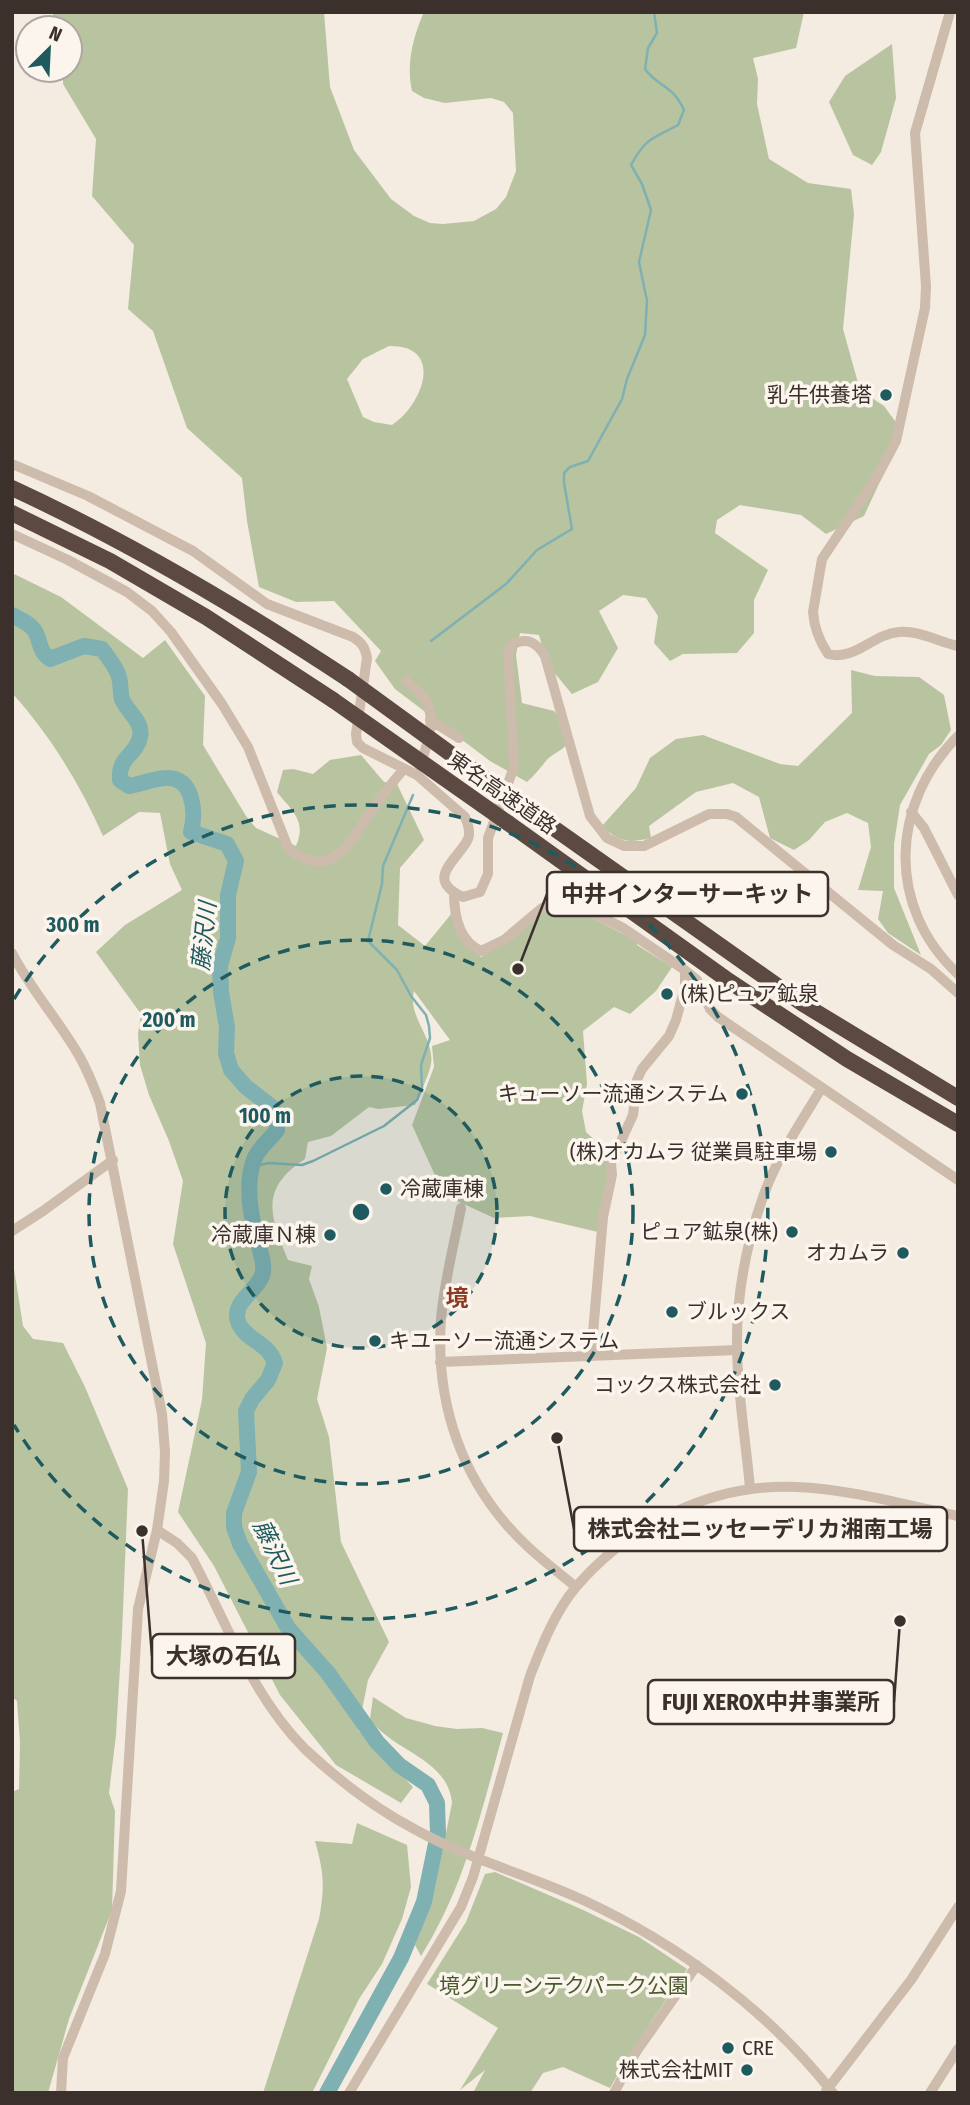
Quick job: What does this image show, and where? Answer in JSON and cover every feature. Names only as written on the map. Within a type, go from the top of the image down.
[{"type":"highway","name":"東名高速道路","points":[[12,488],[146,554],[240,609],[348,679],[803,1004],[958,1098]]},
{"type":"highway","name":"東名高速道路","points":[[12,513],[110,561],[206,617],[332,700],[729,981],[847,1059],[958,1124]]},
{"type":"street","points":[[950,12],[915,132],[926,286],[925,308],[896,441],[877,477],[822,558],[813,621],[828,654],[839,657],[899,632],[958,646]]},
{"type":"street","points":[[12,464],[88,496],[193,551],[267,604],[360,642],[367,658],[357,742],[363,748],[417,775],[465,817],[469,825],[468,839],[446,867],[446,882],[454,893],[463,897],[480,892],[488,874],[488,838],[514,767],[508,652],[512,645],[527,640],[534,643],[545,656],[590,816],[607,838],[624,846],[644,846],[709,814],[736,817],[893,945],[931,969],[958,993]]},
{"type":"street","points":[[12,534],[127,592],[152,611],[171,632],[222,704],[248,747],[289,850],[300,858],[321,861],[342,853],[385,790],[403,770]]},
{"type":"street","points":[[406,681],[426,702],[430,720],[428,742],[417,775]]},
{"type":"street","points":[[430,720],[459,738]]},
{"type":"street","points":[[958,736],[924,778],[911,812],[906,835],[907,883],[917,917],[934,948],[958,974]]},
{"type":"street","points":[[911,812],[924,828],[958,895]]},
{"type":"street","points":[[454,893],[456,918],[463,934],[472,946],[481,951],[504,940],[542,908],[565,901],[574,903],[623,929],[697,980],[710,1009],[718,1017],[958,1180]]},
{"type":"street","points":[[12,953],[27,981],[75,1048],[100,1103],[162,1414],[165,1452],[157,1530],[138,1609],[124,1857],[117,1911],[105,1954],[63,2058],[61,2093]]},
{"type":"street","points":[[591,1356],[603,1217],[611,1163],[614,1151],[633,1115],[637,1080],[642,1069],[669,1036],[676,1020],[685,987],[685,971]]},
{"type":"street","points":[[750,1488],[737,1350],[740,1298],[749,1247],[763,1196],[790,1139],[821,1089]]},
{"type":"street","points":[[13,1228],[113,1160]]},
{"type":"street","points":[[461,1209],[441,1318],[440,1362],[449,1423],[467,1467],[496,1512],[523,1542],[576,1587]]},
{"type":"street","points":[[440,1362],[737,1350]]},
{"type":"street","points":[[349,2093],[461,1907],[530,1676],[542,1645],[576,1587],[630,1537],[663,1517],[722,1494],[750,1488],[795,1486],[834,1490],[958,1517]]},
{"type":"street","points":[[157,1530],[177,1543],[192,1558],[249,1672],[271,1708],[304,1748],[364,1798],[417,1831],[582,1900],[641,1930],[697,1965],[774,2029],[829,2091],[911,1980],[958,1907]]},
{"type":"street","points":[[614,2093],[636,2052],[697,1965]]},
{"type":"street","points":[[930,2093],[958,2049]]},
{"type":"green space","points":[[55,12],[324,12],[330,87],[354,150],[391,199],[414,216],[430,223],[474,221],[496,209],[506,197],[516,171],[513,113],[504,102],[491,98],[445,103],[424,98],[412,91],[412,51],[424,12],[804,12],[796,48],[753,58],[758,79],[757,104],[769,159],[808,183],[851,189],[854,214],[843,329],[860,390],[884,406],[903,432],[864,516],[826,534],[801,515],[740,505],[717,520],[715,533],[768,570],[754,600],[754,633],[737,653],[683,654],[670,661],[654,643],[658,616],[646,598],[623,595],[599,611],[618,648],[598,682],[572,694],[547,664],[539,635],[520,633],[516,655],[522,703],[554,711],[564,725],[568,743],[548,759],[527,782],[490,761],[395,689],[375,661],[381,651],[334,601],[296,602],[259,587],[242,478],[187,428],[153,331],[128,309],[134,245],[92,196],[96,139],[63,84],[84,84],[84,14],[54,14]],"holes":[[[389,346],[407,348],[418,355],[423,366],[423,378],[419,391],[403,416],[392,425],[363,417],[347,379],[363,359]]]},
{"type":"green space","points":[[892,44],[896,98],[881,152],[872,165],[853,155],[829,102],[845,76]]},
{"type":"green space","points":[[12,573],[61,597],[143,658],[165,640],[205,696],[203,745],[256,828],[296,846],[299,823],[277,792],[283,770],[293,769],[313,774],[330,760],[361,755],[384,782],[397,784],[424,840],[400,868],[398,925],[425,946],[452,913],[467,945],[481,957],[522,931],[544,911],[568,905],[638,942],[637,945],[672,967],[656,991],[630,1014],[614,1007],[583,1031],[587,1084],[582,1111],[586,1132],[612,1156],[598,1232],[530,1216],[494,1218],[444,1195],[412,1125],[434,1067],[432,1046],[450,1040],[414,991],[414,1010],[431,1054],[430,1069],[415,1105],[378,1109],[369,1107],[331,1136],[308,1142],[305,1159],[280,1181],[275,1193],[273,1217],[288,1260],[312,1266],[309,1279],[319,1307],[327,1348],[317,1399],[329,1437],[341,1542],[389,1642],[368,1680],[358,1730],[413,1787],[401,1803],[336,1765],[280,1695],[214,1566],[178,1512],[202,1400],[206,1343],[173,1244],[183,1181],[140,1065],[138,1034],[141,1014],[96,952],[125,925],[182,890],[170,864],[160,813],[139,812],[103,836],[63,761],[12,693]]},
{"type":"green space","points":[[851,670],[875,676],[919,677],[944,695],[951,730],[941,745],[929,754],[900,805],[894,844],[894,888],[921,955],[888,933],[878,919],[883,891],[858,890],[871,847],[868,823],[847,813],[825,822],[809,840],[794,850],[770,838],[759,797],[733,783],[696,792],[649,826],[651,838],[636,841],[619,839],[602,826],[636,788],[650,758],[676,739],[703,735],[780,764],[798,766],[852,713]]},
{"type":"green space","points":[[12,1256],[23,1326],[33,1339],[63,1343],[85,1387],[128,1489],[116,1735],[109,1793],[115,1811],[112,1910],[69,2019],[48,2093],[12,2093],[12,1792],[19,1789],[20,1742],[17,1701],[12,1697]]},
{"type":"green space","points":[[373,1697],[406,1718],[435,1726],[482,1728],[503,1733],[460,1876],[421,1956],[415,1945],[435,1888],[452,1803],[441,1776],[418,1756],[392,1740],[370,1719]]},
{"type":"green space","points":[[357,1823],[407,1845],[411,1887],[402,1919],[382,1964],[359,1999],[312,2093],[263,2093],[319,1919],[323,1880],[315,1841],[352,1844]]},
{"type":"green space","name":"境グリーンテクパーク公園","points":[[495,1872],[639,1937],[687,1969],[634,2047],[610,2088],[563,2067],[543,2073],[530,2093],[473,2093],[485,2070],[460,2090],[498,2028],[427,1984],[466,1922],[485,1874]]},
{"type":"waterway","points":[[431,641],[506,584],[537,550],[572,529],[564,473],[570,467],[588,461],[622,399],[645,335],[647,301],[639,262],[651,210],[642,184],[631,165],[646,144],[678,125],[684,110],[675,95],[645,69],[648,48],[657,33],[654,12]]},
{"type":"waterway","name":"藤沢川","points":[[12,615],[32,627],[42,650],[50,659],[84,646],[102,649],[116,669],[122,699],[141,732],[138,743],[124,761],[120,780],[129,786],[167,778],[183,783],[193,807],[191,832],[227,844],[236,861],[228,895],[228,938],[220,966],[227,1027],[226,1053],[231,1070],[246,1087],[272,1107],[277,1117],[277,1130],[258,1152],[251,1169],[250,1207],[263,1272],[257,1285],[241,1302],[237,1316],[242,1329],[268,1351],[275,1363],[268,1380],[246,1411],[249,1472],[234,1513],[234,1527],[240,1544],[288,1628],[328,1673],[377,1742],[399,1765],[428,1785],[437,1803],[438,1834],[424,1902],[401,1958],[327,2093]]},
{"type":"waterway","points":[[252,1167],[269,1163],[302,1165],[313,1161],[384,1126],[417,1100],[422,1088],[421,1065],[430,1038],[426,1015],[411,996],[397,970],[368,941],[382,884],[383,866],[413,795]]},
{"type":"place","name":"乳牛供養塔","points":[[886,395]]},
{"type":"place","name":"中井インターサーキット","points":[[518,969]]},
{"type":"place","name":"(株)ピュア鉱泉","points":[[667,994]]},
{"type":"place","name":"キューソー流通システム","points":[[742,1094]]},
{"type":"place","name":"(株)オカムラ 従業員駐車場","points":[[831,1152]]},
{"type":"place","name":"冷蔵庫棟","points":[[386,1189]]},
{"type":"place","name":"ピュア鉱泉(株)","points":[[792,1232]]},
{"type":"place","name":"冷蔵庫Ｎ棟","points":[[330,1235]]},
{"type":"place","name":"オカムラ","points":[[903,1253]]},
{"type":"place","name":"ブルックス","points":[[672,1312]]},
{"type":"place","name":"キユーソー流通システム","points":[[375,1341]]},
{"type":"place","name":"コックス株式会社","points":[[775,1385]]},
{"type":"place","name":"株式会社ニッセーデリカ湘南工場","points":[[557,1438]]},
{"type":"place","name":"大塚の石仏","points":[[142,1531]]},
{"type":"place","name":"FUJI XEROX中井事業所","points":[[900,1621]]},
{"type":"place","name":"CRE","points":[[728,2048]]},
{"type":"place","name":"株式会社MIT","points":[[747,2070]]},
{"type":"district","name":"境","points":[[457,1298]]}]
